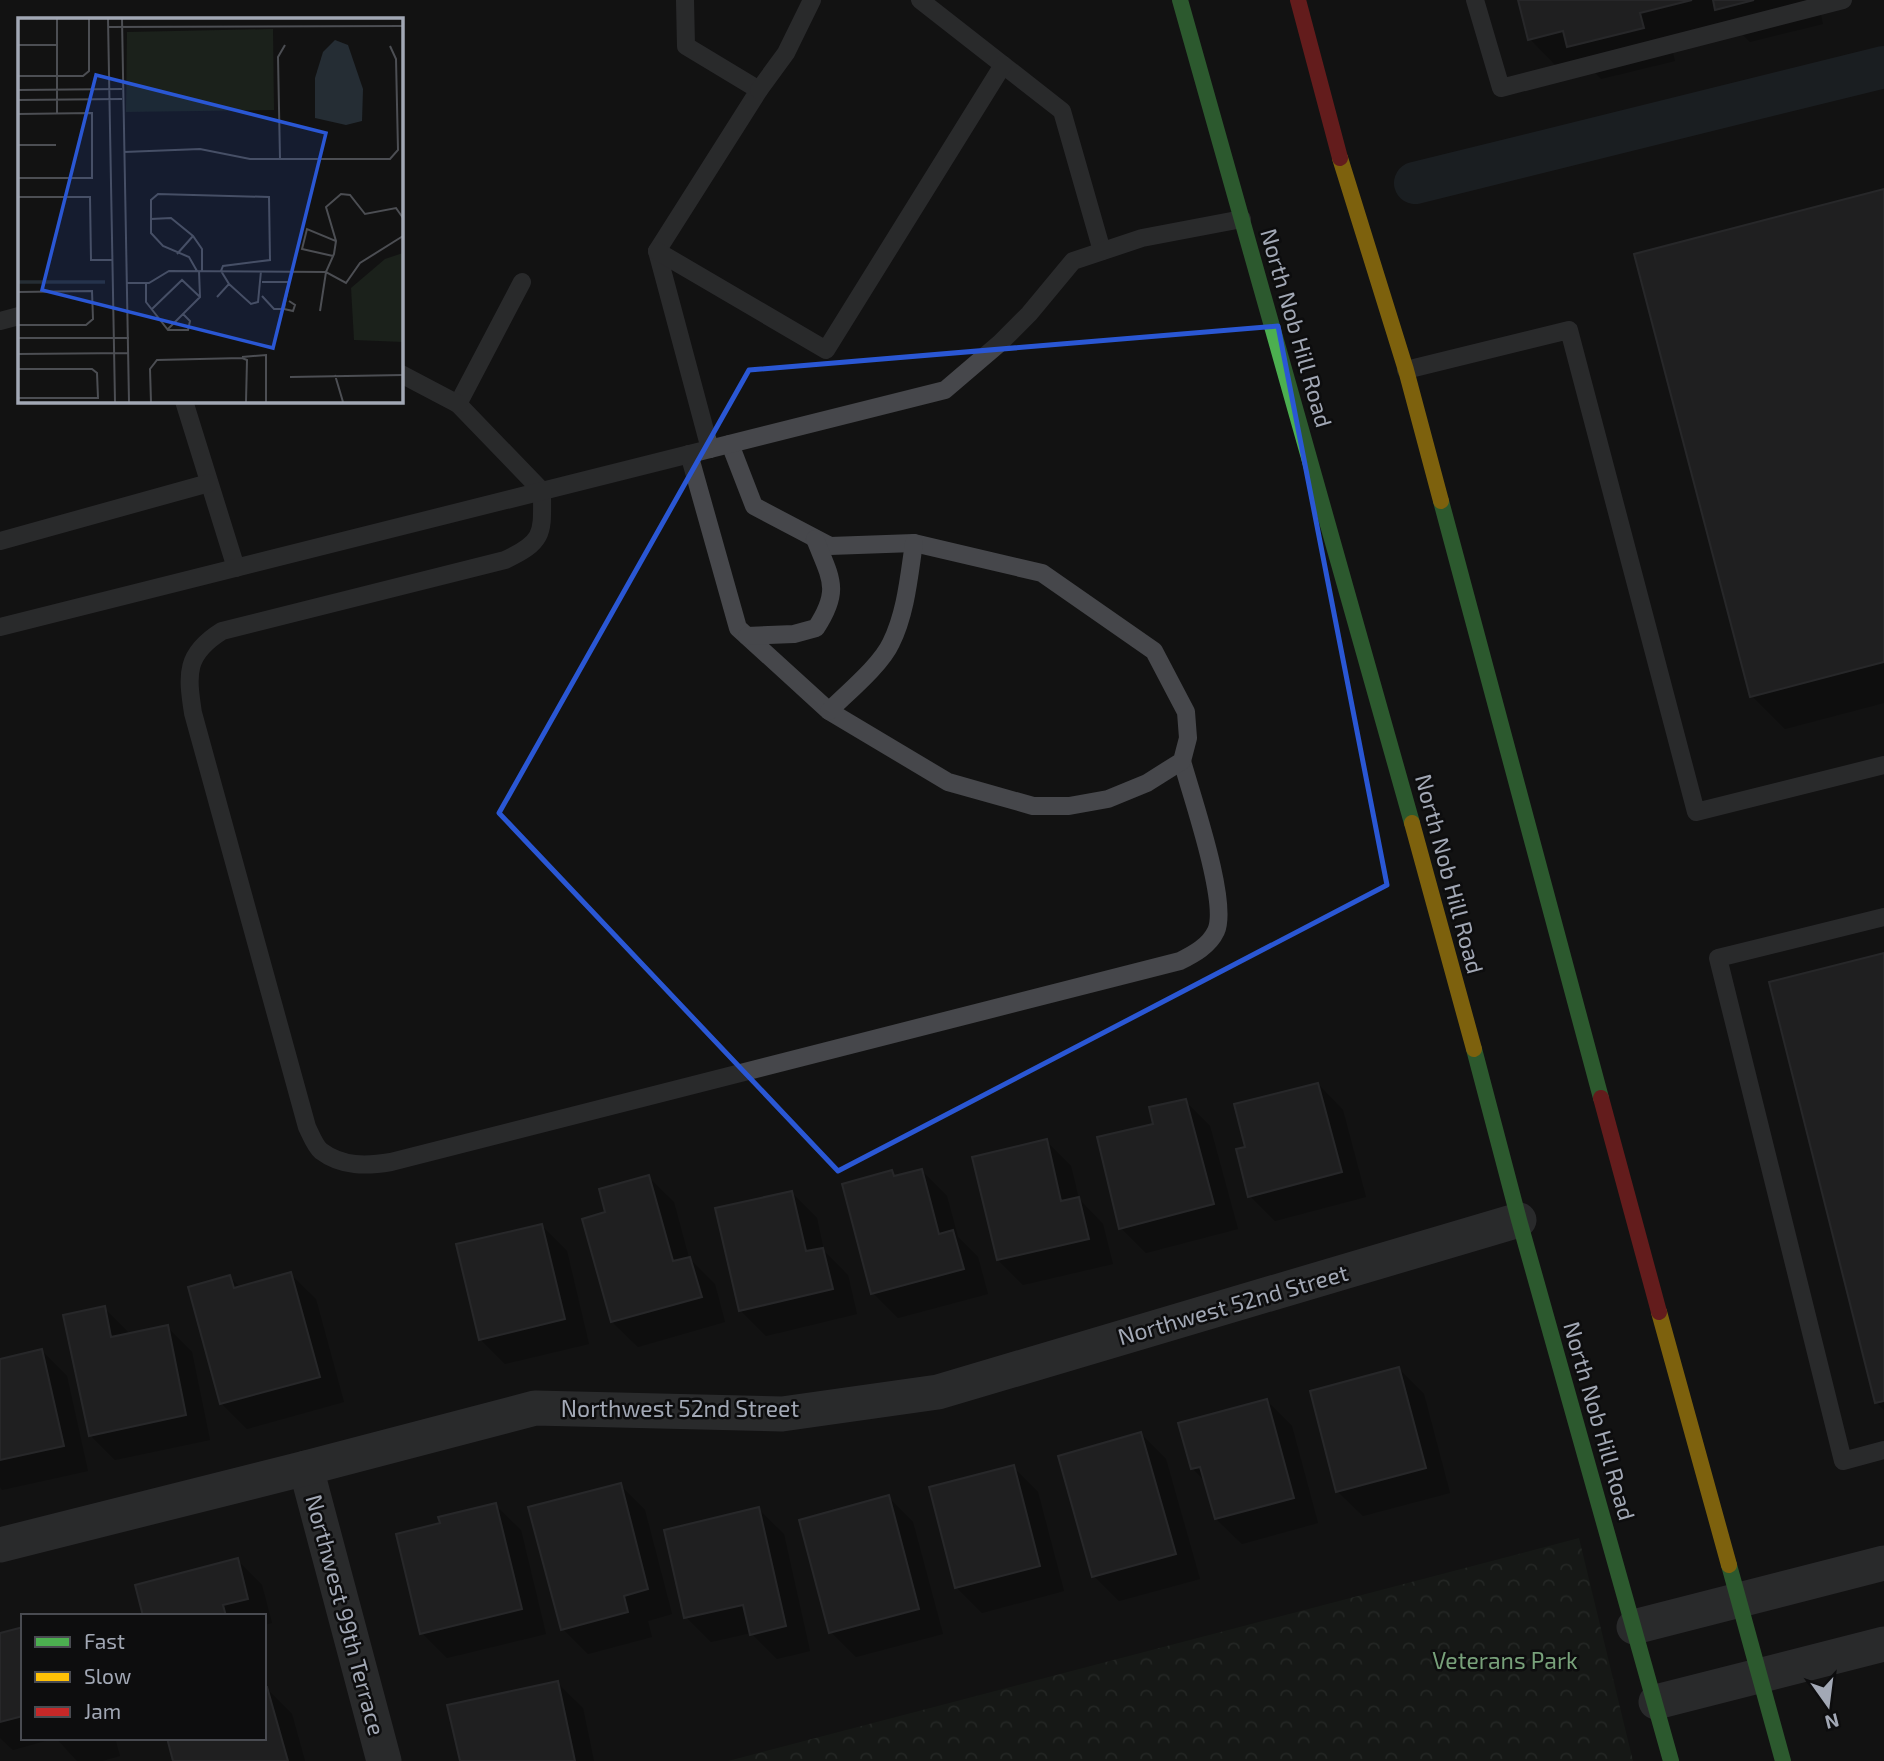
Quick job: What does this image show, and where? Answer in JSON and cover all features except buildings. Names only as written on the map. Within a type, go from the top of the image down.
[{"type":"main road","name":"North Nob Hill Road","points":[[1180,0],[1436,908],[1519,1220],[1671,1761]]},
{"type":"main road","points":[[1298,0],[1338,150],[1406,370],[1619,1164],[1783,1761]]},
{"type":"street","name":"Northwest 52nd Street","points":[[0,1545],[534,1408],[782,1414],[938,1392],[1519,1220]]},
{"type":"street","name":"Northwest 99th Terrace","points":[[306,1468],[384,1761]]},
{"type":"street","points":[[1634,1627],[1884,1563]]},
{"type":"street","points":[[1656,1702],[1884,1644]]},
{"type":"lane","points":[[685,0],[686,46],[759,90]]},
{"type":"lane","points":[[710,449],[657,251],[759,90],[786,53],[812,0]]},
{"type":"lane","points":[[920,0],[1062,111],[1102,251]]},
{"type":"lane","points":[[1475,0],[1502,88],[1843,0]]},
{"type":"lane","points":[[657,251],[826,350],[1003,65]]},
{"type":"lane","points":[[0,627],[945,390],[1029,314],[1073,261],[1142,238],[1242,219]]},
{"type":"lane","points":[[457,404],[522,282]]},
{"type":"lane","points":[[0,321],[18,316]]},
{"type":"lane","points":[[1406,370],[1569,330],[1696,812],[1884,765]]},
{"type":"lane","points":[[402,375],[457,404],[542,491],[542,528],[538,539],[524,551],[505,560],[222,631],[195,653],[188,669],[193,713],[307,1128],[320,1150],[343,1162],[365,1166],[391,1162],[1180,961],[1208,943],[1218,928],[1219,904],[1204,835],[1182,761],[1188,738],[1186,712],[1154,651],[1042,573],[914,543],[830,546],[754,506],[730,444]]},
{"type":"lane","points":[[184,402],[236,568]]},
{"type":"lane","points":[[688,454],[738,628],[829,711],[948,782],[1032,806],[1069,806],[1108,799],[1147,783],[1182,761]]},
{"type":"lane","points":[[0,541],[209,483]]},
{"type":"lane","points":[[747,636],[794,634],[816,628],[828,608],[832,588],[816,539]]},
{"type":"lane","points":[[829,711],[891,645],[906,600],[914,543]]},
{"type":"lane","points":[[1884,918],[1718,958],[1843,1461],[1884,1450]]},
{"type":"highlighted area","points":[[1278,326],[1387,885],[838,1171],[499,813],[749,370]]},
{"type":"green space","name":"Veterans Park","points":[[1579,1538],[1633,1761],[728,1761]]},
{"type":"waterway","points":[[1415,183],[1884,67]]},
{"type":"traffic: fast","points":[[1180,0],[1412,823]]},
{"type":"traffic: fast","points":[[1441,501],[1601,1098]]},
{"type":"traffic: fast","points":[[1474,1049],[1519,1220],[1671,1761]]},
{"type":"traffic: fast","points":[[1729,1565],[1783,1761]]},
{"type":"traffic: slow","points":[[1340,158],[1406,370],[1441,501]]},
{"type":"traffic: slow","points":[[1412,823],[1474,1049]]},
{"type":"traffic: slow","points":[[1659,1312],[1729,1565]]},
{"type":"traffic: jam","points":[[1298,0],[1340,158]]},
{"type":"traffic: jam","points":[[1601,1098],[1659,1312]]}]
